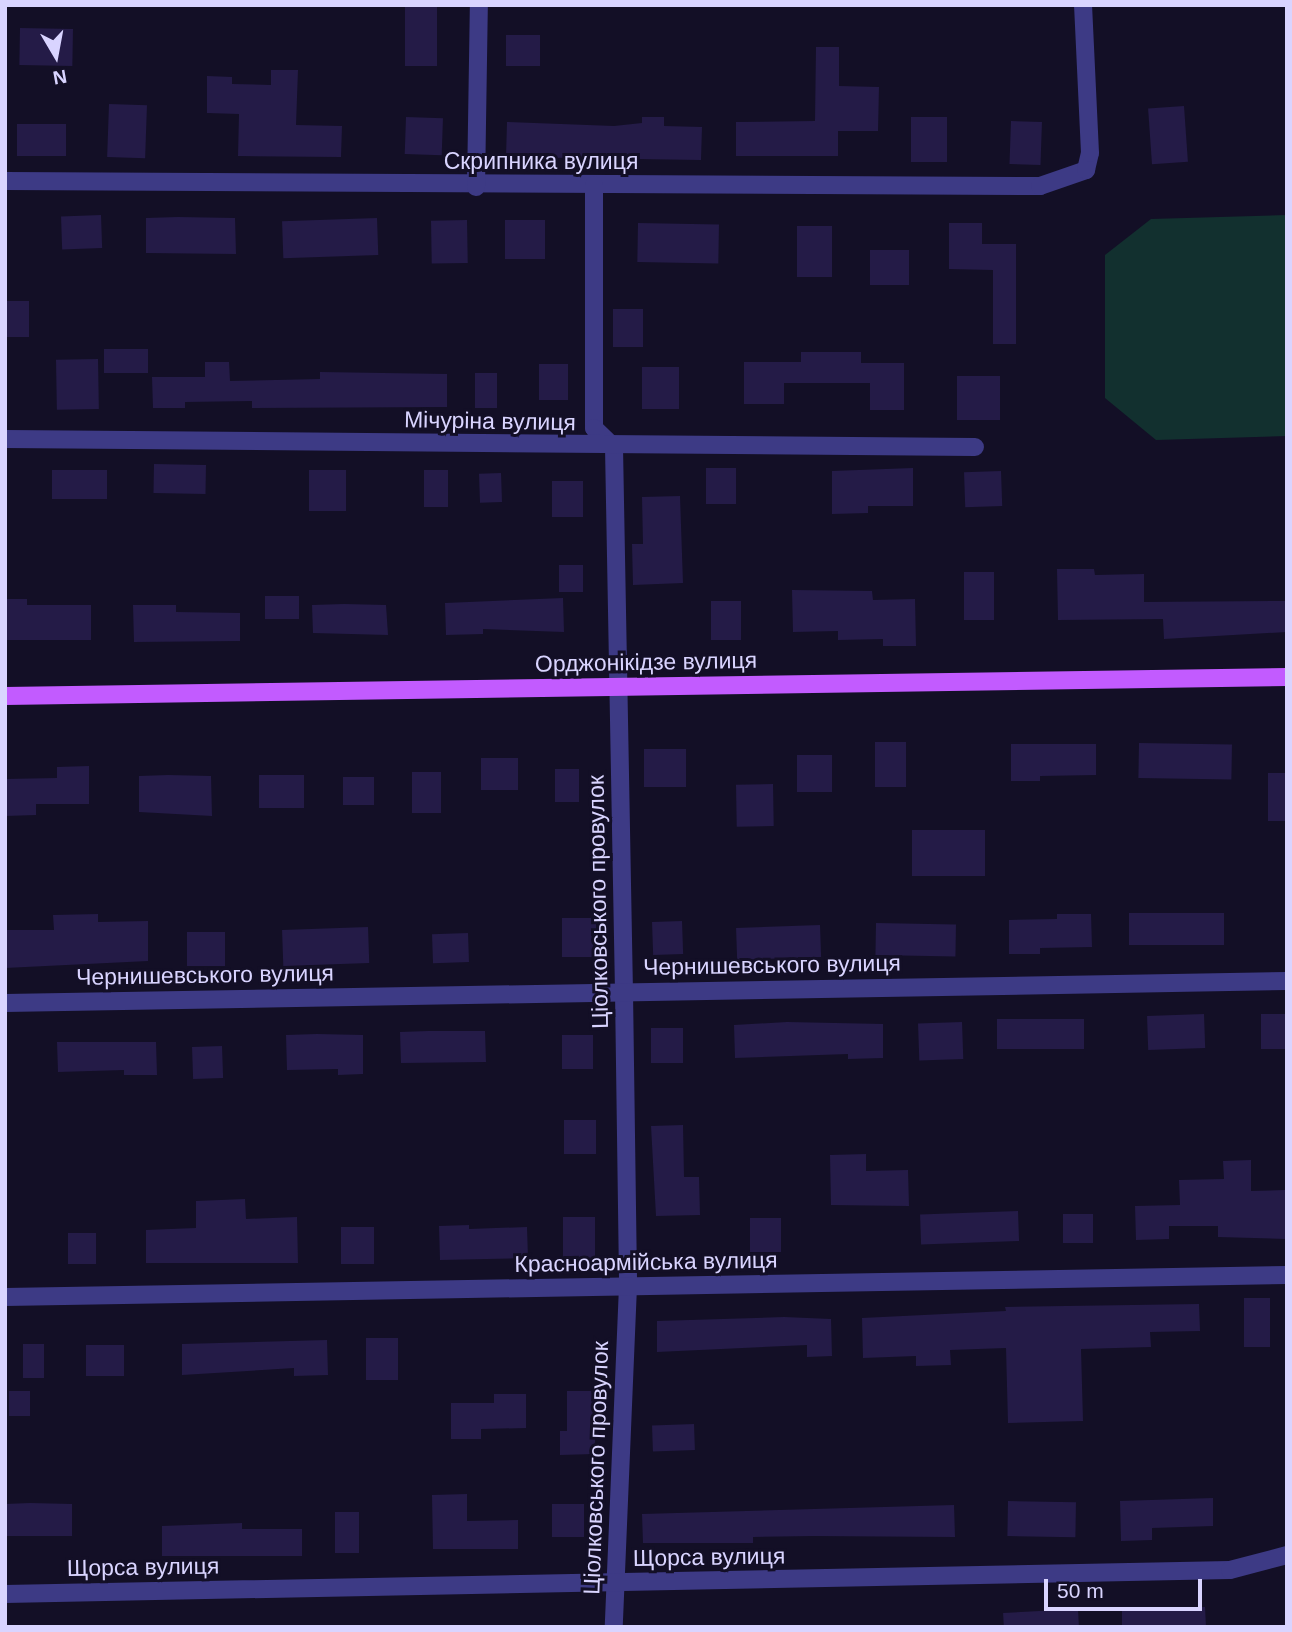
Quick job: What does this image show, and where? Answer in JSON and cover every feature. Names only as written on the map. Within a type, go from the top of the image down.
[{"type":"main road","name":"Орджонікідзе вулиця","points":[[5,696],[1287,677]]},
{"type":"street","points":[[476,187],[479,5]]},
{"type":"street","name":"Скрипника вулиця","points":[[5,181],[476,187],[1040,186],[1086,170],[1090,153],[1083,5]]},
{"type":"street","points":[[594,185],[594,428],[614,447]]},
{"type":"street","name":"Мічуріна вулиця","points":[[5,439],[614,447],[975,447]]},
{"type":"street","name":"Ціолковського провулок","points":[[614,447],[628,1286],[614,1627]]},
{"type":"street","name":"Чернишевського вулиця","points":[[5,1003],[1287,981]]},
{"type":"street","name":"Красноармійська вулиця","points":[[5,1297],[1287,1275]]},
{"type":"street","name":"Щорса вулиця","points":[[5,1594],[1230,1570],[1287,1555]]},
{"type":"green space","points":[[1287,215],[1287,436],[1156,440],[1105,398],[1105,255],[1151,219]]},
{"type":"building","points":[[405,5],[437,5],[437,66],[405,66]]},
{"type":"building","points":[[20,28],[73,29],[72,66],[19,65]]},
{"type":"building","points":[[506,35],[540,35],[540,66],[506,66]]},
{"type":"building","points":[[816,47],[839,47],[839,86],[879,87],[878,131],[838,131],[838,156],[736,156],[736,122],[815,121]]},
{"type":"building","points":[[271,70],[298,70],[296,125],[342,126],[341,157],[238,156],[239,114],[207,113],[207,76],[232,77],[232,84],[271,85]]},
{"type":"building","points":[[109,104],[147,105],[145,158],[107,157]]},
{"type":"building","points":[[1184,106],[1188,162],[1152,164],[1148,109]]},
{"type":"building","points":[[406,117],[443,118],[442,155],[405,154]]},
{"type":"building","points":[[642,117],[664,117],[664,126],[702,127],[701,160],[506,157],[507,122],[614,126],[642,123]]},
{"type":"building","points":[[911,117],[947,117],[947,162],[911,162]]},
{"type":"building","points":[[1011,121],[1042,122],[1040,165],[1009,164]]},
{"type":"building","points":[[17,124],[66,124],[66,156],[17,156]]},
{"type":"building","points":[[101,215],[102,248],[62,249],[61,216]]},
{"type":"building","points":[[146,218],[235,218],[236,254],[146,253]]},
{"type":"building","points":[[377,218],[378,255],[283,258],[282,221]]},
{"type":"building","points":[[467,220],[468,263],[432,264],[431,221]]},
{"type":"building","points":[[505,220],[545,220],[545,259],[505,259]]},
{"type":"building","points":[[638,223],[719,224],[718,263],[637,262]]},
{"type":"building","points":[[949,223],[982,223],[982,244],[1016,244],[1016,344],[993,344],[993,270],[949,269]]},
{"type":"building","points":[[797,226],[832,226],[832,277],[797,277]]},
{"type":"building","points":[[870,250],[909,250],[909,285],[870,285]]},
{"type":"building","points":[[5,301],[29,301],[29,337],[5,337]]},
{"type":"building","points":[[613,309],[643,309],[643,347],[613,347]]},
{"type":"building","points":[[104,349],[148,349],[148,373],[104,373]]},
{"type":"building","points":[[801,352],[861,352],[861,363],[904,363],[904,410],[870,410],[870,383],[784,383],[784,404],[744,404],[744,362],[801,362]]},
{"type":"building","points":[[98,359],[99,409],[57,410],[56,360]]},
{"type":"building","points":[[205,362],[229,362],[230,381],[320,379],[320,372],[447,374],[447,407],[252,408],[252,401],[185,402],[185,408],[153,408],[152,377],[205,377]]},
{"type":"building","points":[[539,364],[568,364],[568,400],[539,400]]},
{"type":"building","points":[[642,367],[679,367],[679,409],[642,409]]},
{"type":"building","points":[[475,373],[497,373],[497,408],[475,408]]},
{"type":"building","points":[[957,376],[1000,376],[1000,420],[957,420]]},
{"type":"building","points":[[154,464],[206,465],[205,494],[153,493]]},
{"type":"building","points":[[706,468],[736,468],[736,504],[706,504]]},
{"type":"building","points":[[913,468],[913,506],[868,506],[868,513],[832,514],[832,471]]},
{"type":"building","points":[[52,470],[107,470],[107,499],[52,499]]},
{"type":"building","points":[[309,470],[346,470],[346,511],[309,511]]},
{"type":"building","points":[[424,470],[448,470],[448,507],[424,507]]},
{"type":"building","points":[[1001,471],[1002,506],[965,507],[964,472]]},
{"type":"building","points":[[501,473],[502,502],[480,503],[479,474]]},
{"type":"building","points":[[552,481],[583,481],[583,517],[552,517]]},
{"type":"building","points":[[680,496],[683,583],[633,585],[632,544],[643,544],[642,497]]},
{"type":"building","points":[[559,565],[583,565],[583,592],[559,592]]},
{"type":"building","points":[[1057,569],[1094,569],[1095,575],[1144,574],[1144,602],[1287,601],[1287,632],[1164,639],[1163,619],[1058,620]]},
{"type":"building","points":[[964,572],[994,572],[994,620],[964,620]]},
{"type":"building","points":[[792,590],[872,591],[873,600],[915,599],[916,646],[883,646],[883,639],[838,640],[838,631],[793,632]]},
{"type":"building","points":[[265,596],[299,596],[299,619],[265,619]]},
{"type":"building","points":[[563,598],[564,632],[483,629],[483,634],[446,635],[445,603]]},
{"type":"building","points":[[5,599],[27,599],[27,605],[91,605],[91,640],[6,640]]},
{"type":"building","points":[[711,601],[741,601],[741,640],[711,640]]},
{"type":"building","points":[[133,605],[176,605],[176,612],[240,613],[240,641],[134,642]]},
{"type":"building","points":[[312,605],[386,605],[388,635],[313,633]]},
{"type":"building","points":[[875,742],[906,742],[906,787],[875,787]]},
{"type":"building","points":[[1139,743],[1232,745],[1231,780],[1138,778]]},
{"type":"building","points":[[1011,744],[1096,744],[1096,775],[1040,776],[1040,781],[1011,781]]},
{"type":"building","points":[[644,749],[686,749],[686,787],[644,787]]},
{"type":"building","points":[[797,755],[832,755],[832,792],[797,792]]},
{"type":"building","points":[[481,758],[518,758],[518,790],[481,790]]},
{"type":"building","points":[[89,766],[89,804],[36,804],[36,815],[5,816],[5,779],[57,778],[57,767]]},
{"type":"building","points":[[555,769],[579,769],[579,802],[555,802]]},
{"type":"building","points":[[412,772],[441,772],[441,813],[412,813]]},
{"type":"building","points":[[1268,773],[1287,773],[1287,821],[1268,821]]},
{"type":"building","points":[[259,775],[304,775],[304,808],[259,808]]},
{"type":"building","points":[[139,776],[211,776],[212,816],[139,812]]},
{"type":"building","points":[[343,777],[374,777],[374,805],[343,805]]},
{"type":"building","points":[[773,784],[774,826],[737,827],[736,785]]},
{"type":"building","points":[[912,830],[985,830],[985,876],[912,876]]},
{"type":"building","points":[[1129,913],[1224,913],[1224,945],[1129,945]]},
{"type":"building","points":[[98,914],[98,922],[148,921],[148,961],[5,968],[5,930],[54,930],[53,915]]},
{"type":"building","points":[[1057,914],[1091,914],[1092,947],[1040,948],[1040,954],[1009,954],[1009,920],[1057,919]]},
{"type":"building","points":[[562,918],[596,918],[596,957],[562,957]]},
{"type":"building","points":[[682,921],[683,954],[653,955],[652,922]]},
{"type":"building","points":[[876,923],[956,924],[955,956],[875,955]]},
{"type":"building","points":[[820,925],[821,957],[737,960],[736,928]]},
{"type":"building","points":[[368,927],[369,963],[283,966],[282,930]]},
{"type":"building","points":[[187,932],[225,932],[225,966],[187,966]]},
{"type":"building","points":[[468,933],[469,962],[433,963],[432,934]]},
{"type":"building","points":[[1204,1014],[1205,1048],[1148,1050],[1147,1016]]},
{"type":"building","points":[[1261,1014],[1287,1014],[1287,1049],[1261,1049]]},
{"type":"building","points":[[997,1019],[1084,1019],[1084,1049],[997,1049]]},
{"type":"building","points":[[787,1022],[883,1024],[883,1058],[848,1059],[848,1054],[735,1058],[734,1025]]},
{"type":"building","points":[[962,1022],[963,1059],[919,1061],[918,1024]]},
{"type":"building","points":[[651,1028],[683,1028],[683,1063],[651,1063]]},
{"type":"building","points":[[485,1031],[486,1062],[401,1063],[400,1032]]},
{"type":"building","points":[[286,1035],[363,1035],[363,1074],[338,1075],[338,1069],[287,1070]]},
{"type":"building","points":[[562,1035],[593,1035],[593,1069],[562,1069]]},
{"type":"building","points":[[57,1042],[156,1042],[157,1075],[124,1075],[124,1070],[58,1072]]},
{"type":"building","points":[[222,1046],[223,1078],[193,1079],[192,1047]]},
{"type":"building","points":[[564,1120],[596,1120],[596,1154],[564,1154]]},
{"type":"building","points":[[683,1125],[684,1177],[699,1177],[700,1215],[656,1216],[651,1126]]},
{"type":"building","points":[[866,1154],[866,1171],[908,1170],[909,1206],[831,1205],[830,1155]]},
{"type":"building","points":[[1251,1160],[1251,1191],[1285,1190],[1286,1239],[1218,1237],[1218,1226],[1169,1226],[1169,1239],[1136,1240],[1135,1206],[1180,1205],[1179,1180],[1224,1179],[1223,1161]]},
{"type":"building","points":[[245,1199],[246,1219],[297,1217],[298,1263],[146,1263],[146,1230],[196,1228],[196,1201]]},
{"type":"building","points":[[1018,1211],[1019,1241],[921,1244],[920,1214]]},
{"type":"building","points":[[1063,1214],[1093,1214],[1093,1243],[1063,1243]]},
{"type":"building","points":[[563,1217],[595,1217],[595,1259],[563,1259]]},
{"type":"building","points":[[750,1218],[781,1218],[781,1252],[750,1252]]},
{"type":"building","points":[[469,1225],[469,1229],[527,1227],[528,1258],[440,1260],[439,1226]]},
{"type":"building","points":[[341,1227],[374,1227],[374,1264],[341,1264]]},
{"type":"building","points":[[68,1233],[96,1233],[96,1264],[68,1264]]},
{"type":"building","points":[[1244,1298],[1270,1298],[1270,1347],[1244,1347]]},
{"type":"building","points":[[1199,1304],[1200,1331],[1150,1332],[1151,1347],[1081,1349],[1083,1421],[1008,1423],[1006,1348],[950,1350],[951,1365],[916,1366],[916,1356],[863,1358],[862,1318],[1006,1311],[1005,1307]]},
{"type":"building","points":[[784,1317],[831,1319],[832,1356],[807,1357],[807,1345],[657,1352],[657,1321]]},
{"type":"building","points":[[366,1338],[398,1338],[398,1380],[366,1380]]},
{"type":"building","points":[[327,1340],[328,1375],[294,1376],[294,1368],[182,1375],[182,1344]]},
{"type":"building","points":[[23,1344],[44,1344],[44,1378],[23,1378]]},
{"type":"building","points":[[86,1345],[124,1345],[124,1376],[86,1376]]},
{"type":"building","points":[[9,1391],[30,1391],[30,1416],[9,1416]]},
{"type":"building","points":[[567,1391],[599,1391],[594,1454],[560,1455],[560,1431],[567,1431]]},
{"type":"building","points":[[494,1394],[526,1394],[526,1428],[481,1429],[481,1439],[451,1439],[451,1403],[494,1403]]},
{"type":"building","points":[[694,1424],[695,1450],[653,1451],[652,1425]]},
{"type":"building","points":[[467,1494],[467,1521],[518,1520],[518,1549],[433,1549],[432,1495]]},
{"type":"building","points":[[1213,1498],[1213,1526],[1152,1528],[1152,1540],[1121,1541],[1120,1501]]},
{"type":"building","points":[[1008,1501],[1076,1502],[1075,1537],[1007,1536]]},
{"type":"building","points":[[5,1504],[72,1504],[72,1536],[5,1536]]},
{"type":"building","points":[[552,1504],[584,1504],[584,1537],[552,1537]]},
{"type":"building","points":[[954,1505],[955,1537],[753,1537],[753,1543],[643,1543],[642,1514]]},
{"type":"building","points":[[335,1512],[359,1512],[359,1553],[335,1553]]},
{"type":"building","points":[[242,1523],[242,1529],[302,1529],[302,1556],[162,1556],[162,1526]]},
{"type":"building","points":[[1205,1607],[1206,1627],[1122,1627],[1122,1610]]},
{"type":"building","points":[[1078,1609],[1079,1627],[1004,1627],[1003,1613]]}]
